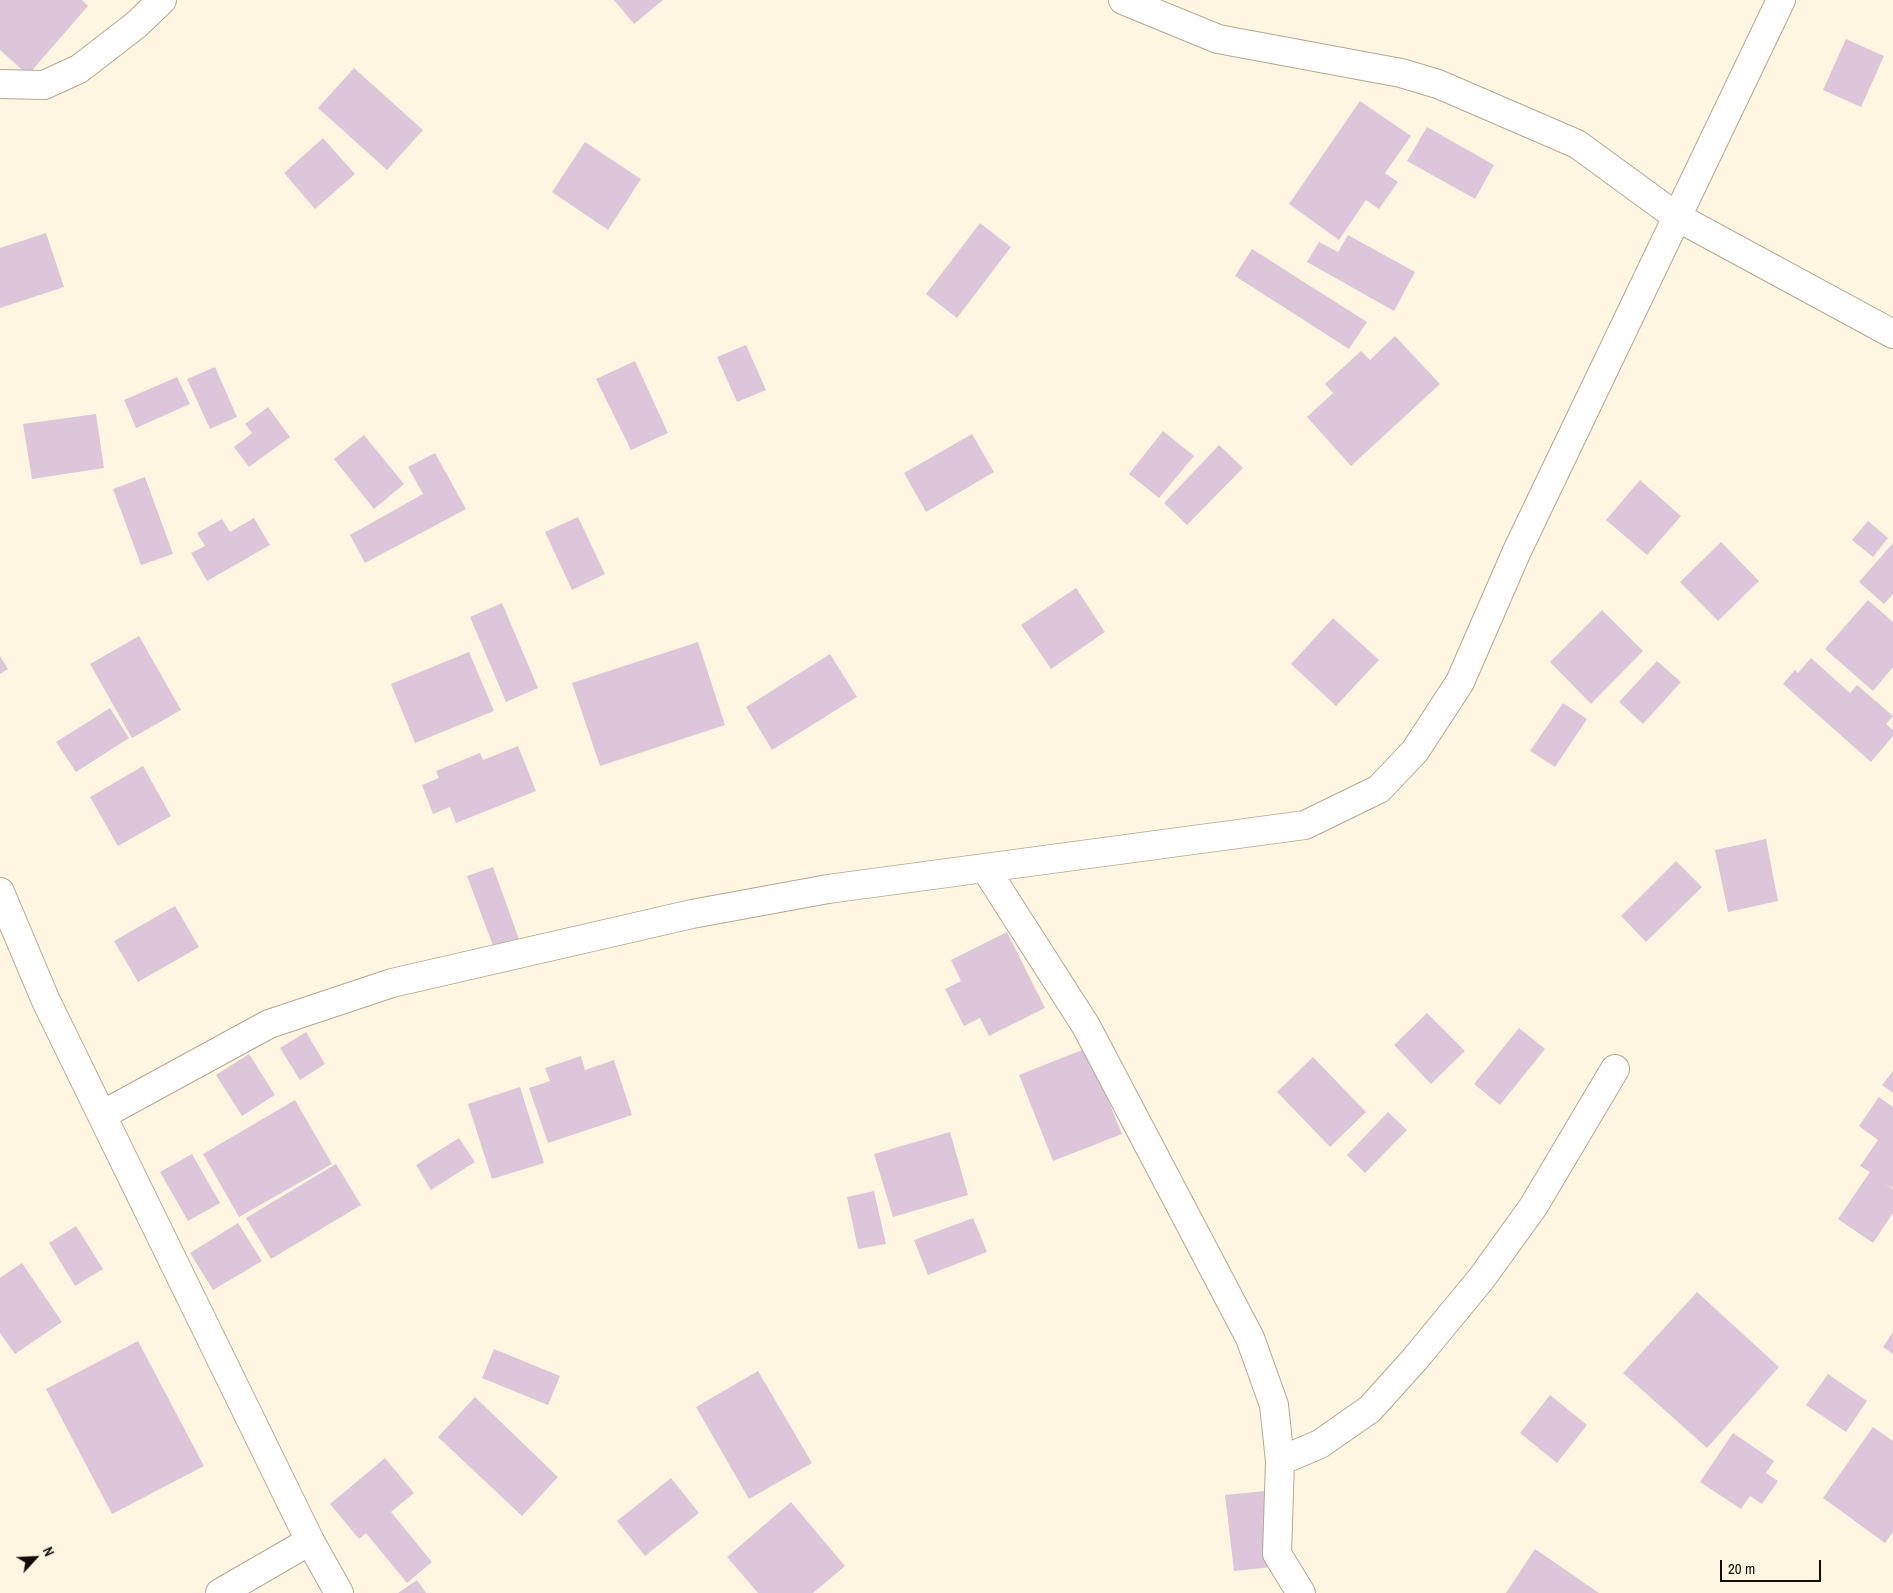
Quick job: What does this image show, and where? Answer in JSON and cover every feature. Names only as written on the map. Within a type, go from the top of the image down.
[{"type":"street","points":[[0,84],[44,85],[79,69],[136,25],[162,0]]},
{"type":"street","points":[[1123,0],[1218,39],[1401,73],[1438,84],[1577,144],[1677,217],[1893,334]]},
{"type":"street","points":[[102,1115],[268,1024],[392,983],[692,914],[828,889],[1304,826],[1379,789],[1415,751],[1460,682],[1517,551],[1781,0]]},
{"type":"street","points":[[985,868],[1086,1026],[1250,1338],[1274,1405],[1280,1461],[1277,1554],[1301,1593]]},
{"type":"street","points":[[0,892],[46,1001],[310,1541],[339,1593]]},
{"type":"street","points":[[1280,1461],[1320,1444],[1370,1409],[1415,1359],[1482,1279],[1533,1207],[1615,1069]]},
{"type":"street","points":[[220,1593],[310,1541]]},
{"type":"building","points":[[0,0],[82,0],[88,6],[28,75],[0,50]]},
{"type":"building","points":[[614,0],[663,0],[634,24]]},
{"type":"building","points":[[1846,39],[1884,56],[1861,107],[1823,90]]},
{"type":"building","points":[[354,68],[423,130],[387,170],[318,108]]},
{"type":"building","points":[[1360,101],[1411,136],[1385,173],[1398,182],[1379,209],[1366,200],[1339,240],[1289,204]]},
{"type":"building","points":[[1427,127],[1494,165],[1475,199],[1407,161]]},
{"type":"building","points":[[323,138],[355,174],[315,209],[284,173]]},
{"type":"building","points":[[585,142],[641,179],[608,230],[552,192]]},
{"type":"building","points":[[980,223],[1011,247],[957,318],[926,294]]},
{"type":"building","points":[[46,233],[64,287],[0,308],[0,248]]},
{"type":"building","points":[[1348,235],[1415,272],[1394,311],[1307,262],[1319,242],[1338,252]]},
{"type":"building","points":[[1252,249],[1367,322],[1349,349],[1235,276]]},
{"type":"building","points":[[1395,336],[1440,384],[1351,466],[1307,417],[1333,393],[1325,384],[1361,351],[1370,360]]},
{"type":"building","points":[[746,345],[766,390],[737,402],[717,357]]},
{"type":"building","points":[[635,361],[668,433],[631,450],[596,379]]},
{"type":"building","points":[[215,367],[237,417],[210,429],[187,379]]},
{"type":"building","points":[[177,377],[190,404],[136,428],[124,400]]},
{"type":"building","points":[[268,407],[290,437],[249,467],[234,447],[252,433],[245,424]]},
{"type":"building","points":[[96,414],[104,468],[32,479],[23,424]]},
{"type":"building","points":[[1163,431],[1194,456],[1159,498],[1129,474]]},
{"type":"building","points":[[972,434],[994,472],[926,512],[904,473]]},
{"type":"building","points":[[364,435],[404,484],[374,509],[334,459]]},
{"type":"building","points":[[1219,445],[1243,468],[1187,525],[1164,503]]},
{"type":"building","points":[[435,453],[466,509],[365,563],[350,535],[423,494],[408,467]]},
{"type":"building","points":[[145,477],[173,554],[141,565],[113,489]]},
{"type":"building","points":[[1640,480],[1681,516],[1647,555],[1606,520]]},
{"type":"building","points":[[578,517],[605,574],[572,590],[545,532]]},
{"type":"building","points":[[254,518],[270,545],[207,581],[191,553],[205,546],[197,533],[222,519],[230,532]]},
{"type":"building","points":[[1868,521],[1888,538],[1873,557],[1852,540]]},
{"type":"building","points":[[1721,542],[1759,581],[1718,621],[1680,582]]},
{"type":"building","points":[[1893,543],[1893,594],[1884,604],[1859,582]]},
{"type":"building","points":[[1076,588],[1105,632],[1051,669],[1021,625]]},
{"type":"building","points":[[1868,600],[1893,622],[1893,667],[1873,691],[1825,649]]},
{"type":"building","points":[[502,603],[538,688],[506,702],[470,617]]},
{"type":"building","points":[[1602,610],[1643,651],[1591,704],[1550,662]]},
{"type":"building","points":[[1333,618],[1379,660],[1336,706],[1291,664]]},
{"type":"building","points":[[139,636],[181,710],[132,738],[90,664]]},
{"type":"building","points":[[698,642],[725,725],[600,766],[572,683]]},
{"type":"building","points":[[469,652],[494,711],[415,743],[391,684]]},
{"type":"building","points":[[830,654],[857,697],[772,750],[746,707]]},
{"type":"building","points":[[0,656],[8,669],[0,674]]},
{"type":"building","points":[[1811,658],[1850,693],[1857,685],[1893,716],[1886,724],[1893,730],[1893,736],[1871,762],[1783,684],[1795,670],[1798,673]]},
{"type":"building","points":[[1657,661],[1681,682],[1643,724],[1619,702]]},
{"type":"building","points":[[1563,703],[1587,719],[1555,767],[1530,751]]},
{"type":"building","points":[[110,708],[129,738],[76,772],[56,742]]},
{"type":"building","points":[[518,746],[536,791],[456,823],[450,807],[433,814],[422,785],[439,778],[436,771],[480,753],[483,760]]},
{"type":"building","points":[[143,766],[171,816],[118,846],[90,797]]},
{"type":"building","points":[[1766,839],[1778,901],[1728,912],[1715,850]]},
{"type":"building","points":[[1676,861],[1702,887],[1646,942],[1621,916]]},
{"type":"building","points":[[493,867],[520,942],[495,951],[467,876]]},
{"type":"building","points":[[175,906],[199,947],[138,982],[114,941]]},
{"type":"building","points":[[1007,932],[1045,1008],[989,1036],[980,1018],[964,1026],[945,989],[961,981],[951,960]]},
{"type":"building","points":[[1427,1013],[1465,1051],[1431,1084],[1394,1045]]},
{"type":"building","points":[[1519,1028],[1545,1049],[1500,1105],[1474,1084]]},
{"type":"building","points":[[306,1032],[325,1064],[300,1080],[280,1048]]},
{"type":"building","points":[[1087,1048],[1122,1134],[1053,1161],[1019,1075]]},
{"type":"building","points":[[249,1054],[275,1095],[242,1116],[216,1075]]},
{"type":"building","points":[[581,1056],[585,1070],[614,1060],[632,1115],[548,1143],[529,1088],[550,1081],[545,1068]]},
{"type":"building","points":[[1313,1057],[1366,1112],[1330,1147],[1277,1092]]},
{"type":"building","points":[[1893,1071],[1893,1093],[1882,1085]]},
{"type":"building","points":[[520,1087],[544,1163],[492,1179],[468,1104]]},
{"type":"building","points":[[1879,1097],[1893,1107],[1893,1188],[1885,1184],[1893,1189],[1893,1213],[1873,1243],[1838,1219],[1870,1172],[1860,1166],[1878,1140],[1859,1126]]},
{"type":"building","points":[[295,1100],[332,1164],[239,1217],[203,1154]]},
{"type":"building","points":[[1388,1112],[1407,1130],[1365,1173],[1347,1155]]},
{"type":"building","points":[[950,1132],[968,1195],[893,1217],[874,1154]]},
{"type":"building","points":[[459,1138],[475,1162],[431,1190],[416,1165]]},
{"type":"building","points":[[192,1154],[220,1203],[188,1221],[160,1172]]},
{"type":"building","points":[[336,1164],[361,1205],[271,1259],[246,1218]]},
{"type":"building","points":[[874,1191],[886,1244],[858,1249],[847,1197]]},
{"type":"building","points":[[973,1218],[987,1252],[928,1275],[914,1240]]},
{"type":"building","points":[[238,1223],[262,1261],[213,1290],[190,1253]]},
{"type":"building","points":[[76,1226],[103,1269],[75,1286],[49,1243]]},
{"type":"building","points":[[22,1263],[62,1322],[15,1354],[0,1333],[0,1278]]},
{"type":"building","points":[[1697,1292],[1779,1367],[1707,1448],[1623,1373]]},
{"type":"building","points":[[1893,1332],[1893,1354],[1883,1347]]},
{"type":"building","points":[[138,1341],[204,1466],[112,1514],[46,1389]]},
{"type":"building","points":[[494,1349],[560,1376],[548,1405],[482,1378]]},
{"type":"building","points":[[758,1371],[812,1463],[749,1499],[696,1407]]},
{"type":"building","points":[[1828,1374],[1867,1401],[1846,1432],[1806,1405]]},
{"type":"building","points":[[1550,1395],[1587,1425],[1557,1463],[1520,1433]]},
{"type":"building","points":[[475,1397],[558,1477],[522,1516],[438,1437]]},
{"type":"building","points":[[1873,1427],[1893,1441],[1893,1532],[1885,1543],[1823,1498]]},
{"type":"building","points":[[1733,1433],[1774,1461],[1766,1473],[1778,1481],[1762,1504],[1750,1496],[1741,1509],[1700,1482]]},
{"type":"building","points":[[385,1458],[414,1493],[391,1512],[432,1562],[407,1583],[366,1533],[359,1539],[330,1504]]},
{"type":"building","points":[[671,1478],[699,1513],[645,1556],[617,1521]]},
{"type":"building","points":[[1264,1491],[1273,1567],[1234,1571],[1225,1495]]},
{"type":"building","points":[[791,1502],[845,1566],[813,1593],[758,1593],[727,1557]]},
{"type":"building","points":[[1535,1549],[1599,1593],[1506,1593]]},
{"type":"building","points":[[417,1580],[426,1593],[398,1593]]}]
